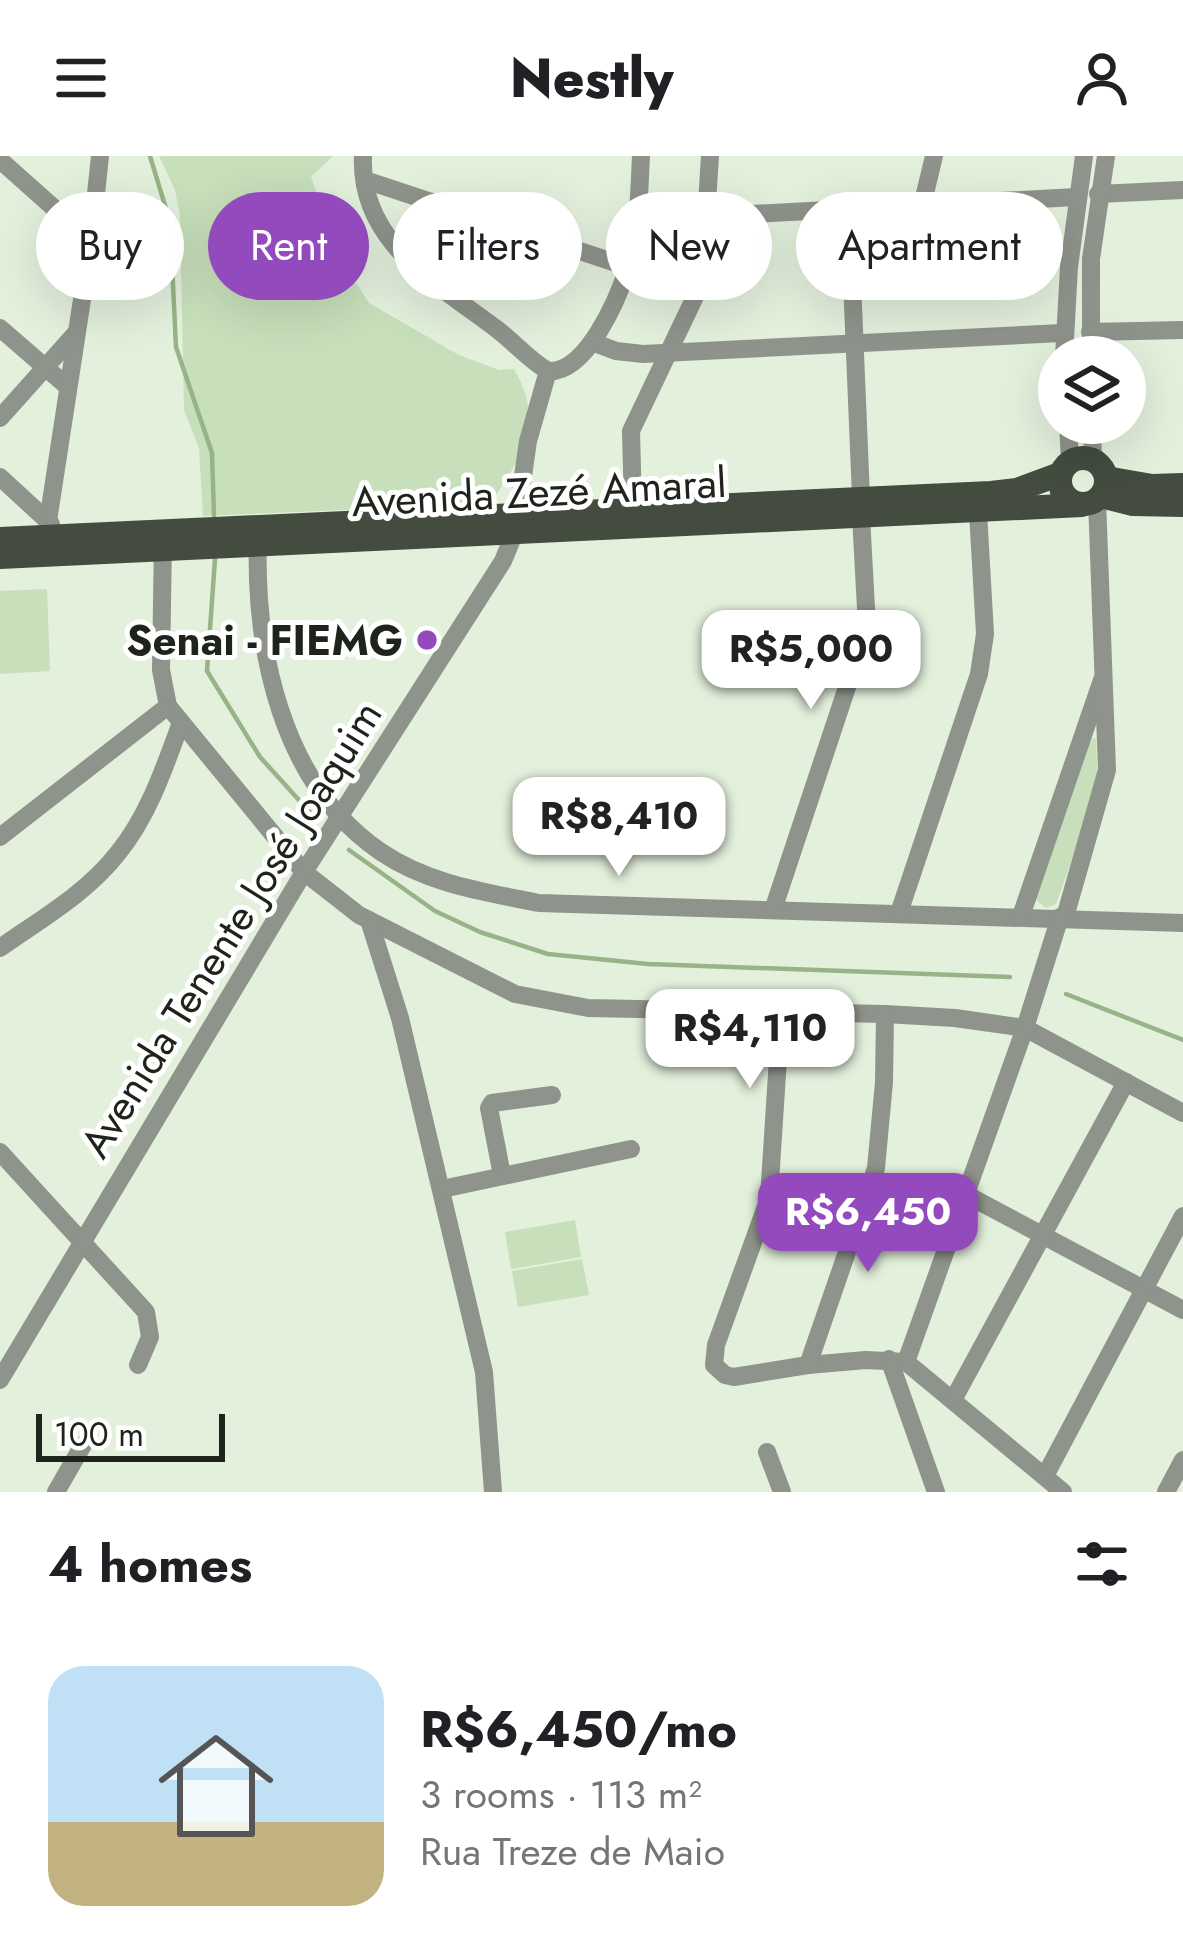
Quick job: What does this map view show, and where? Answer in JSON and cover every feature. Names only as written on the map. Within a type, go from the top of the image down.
[{"type":"main road","name":"Avenida Zezé Amaral","points":[[861,507],[978,512],[1087,482],[1133,504],[1183,506]]},
{"type":"main road","name":"Avenida Zezé Amaral","points":[[0,557],[163,540],[861,507],[1087,482],[1183,485]]},
{"type":"main road","name":"Avenida Zezé Amaral","points":[[0,538],[56,528],[163,540]]},
{"type":"street","points":[[96,192],[100,156]]},
{"type":"street","points":[[363,156],[365,180],[381,231],[426,278],[548,371],[567,370],[592,342],[612,300]]},
{"type":"street","points":[[639,192],[641,156]]},
{"type":"street","points":[[708,192],[710,156]]},
{"type":"street","points":[[925,192],[934,156]]},
{"type":"street","points":[[1062,336],[1084,156]]},
{"type":"street","points":[[1090,336],[1091,259],[1106,156]]},
{"type":"street","points":[[0,160],[36,192]]},
{"type":"street","points":[[365,180],[606,260]]},
{"type":"street","points":[[1097,194],[1183,190]]},
{"type":"street","points":[[1063,197],[1076,196]]},
{"type":"street","points":[[56,528],[68,387],[81,300]]},
{"type":"street","points":[[630,517],[631,431],[694,300]]},
{"type":"street","points":[[773,910],[867,626],[852,300]]},
{"type":"street","points":[[0,328],[68,387]]},
{"type":"street","points":[[1090,332],[1183,330]]},
{"type":"street","points":[[0,418],[76,333]]},
{"type":"street","points":[[592,342],[616,351],[669,352],[1062,333]]},
{"type":"street","name":"Avenida Tenente José Joaquim","points":[[0,1380],[304,872],[503,561],[548,371]]},
{"type":"street","points":[[1075,444],[1087,482]]},
{"type":"street","points":[[936,1492],[898,1360],[967,1195],[1105,787],[1105,670],[1087,482],[1090,444]]},
{"type":"street","points":[[0,477],[56,528]]},
{"type":"street","points":[[898,913],[979,674],[986,634],[978,512]]},
{"type":"street","points":[[258,536],[265,650],[282,720],[303,761],[340,815],[382,853],[447,884],[539,903],[1183,923]]},
{"type":"street","points":[[163,540],[160,670],[168,706],[304,872],[369,920],[515,994],[554,1003],[588,1008],[885,1014],[1025,1028],[1183,1113]]},
{"type":"street","points":[[1021,916],[1105,670]]},
{"type":"street","points":[[0,837],[168,706]]},
{"type":"street","points":[[0,948],[76,895],[117,855],[142,818],[180,725]]},
{"type":"street","points":[[369,920],[400,1018],[484,1372],[493,1492]]},
{"type":"street","points":[[781,1012],[769,1198],[716,1346],[713,1359],[718,1370],[734,1377],[808,1365],[898,1360],[1064,1492]]},
{"type":"street","points":[[808,1365],[876,1168],[885,1014]]},
{"type":"street","points":[[953,1400],[1126,1082]]},
{"type":"street","points":[[502,1175],[489,1108],[492,1103],[552,1094]]},
{"type":"street","points":[[442,1189],[631,1149]]},
{"type":"street","points":[[0,1152],[146,1312],[150,1337],[138,1365]]},
{"type":"street","points":[[967,1195],[1183,1310]]},
{"type":"street","points":[[1045,1476],[1183,1216]]},
{"type":"street","points":[[56,1492],[83,1445]]},
{"type":"street","points":[[767,1452],[782,1492]]},
{"type":"street","points":[[1166,1492],[1183,1460]]},
{"type":"green space","points":[[159,156],[333,156],[311,177],[316,192],[208,192],[208,300],[367,300],[459,355],[499,370],[514,369],[528,407],[528,424],[519,456],[490,504],[203,516],[199,448],[184,410],[184,192],[175,190]]},
{"type":"green space","points":[[47,589],[50,671],[0,674],[0,591]]},
{"type":"green space","points":[[1096,738],[1098,787],[1056,904],[1046,908],[1035,899],[1091,739]]},
{"type":"green space","points":[[575,1220],[581,1257],[511,1269],[505,1232]]},
{"type":"green space","points":[[582,1259],[589,1295],[518,1307],[512,1271]]},
{"type":"waterway","points":[[150,156],[170,222],[176,347],[212,453],[214,516]]},
{"type":"waterway","points":[[215,559],[207,671],[260,757],[317,820]]},
{"type":"waterway","points":[[349,850],[435,911],[480,932],[548,954],[648,964],[1010,977]]},
{"type":"waterway","points":[[1066,994],[1183,1040]]},
{"type":"place","name":"Senai - FIEMG","points":[[427,640]]}]
